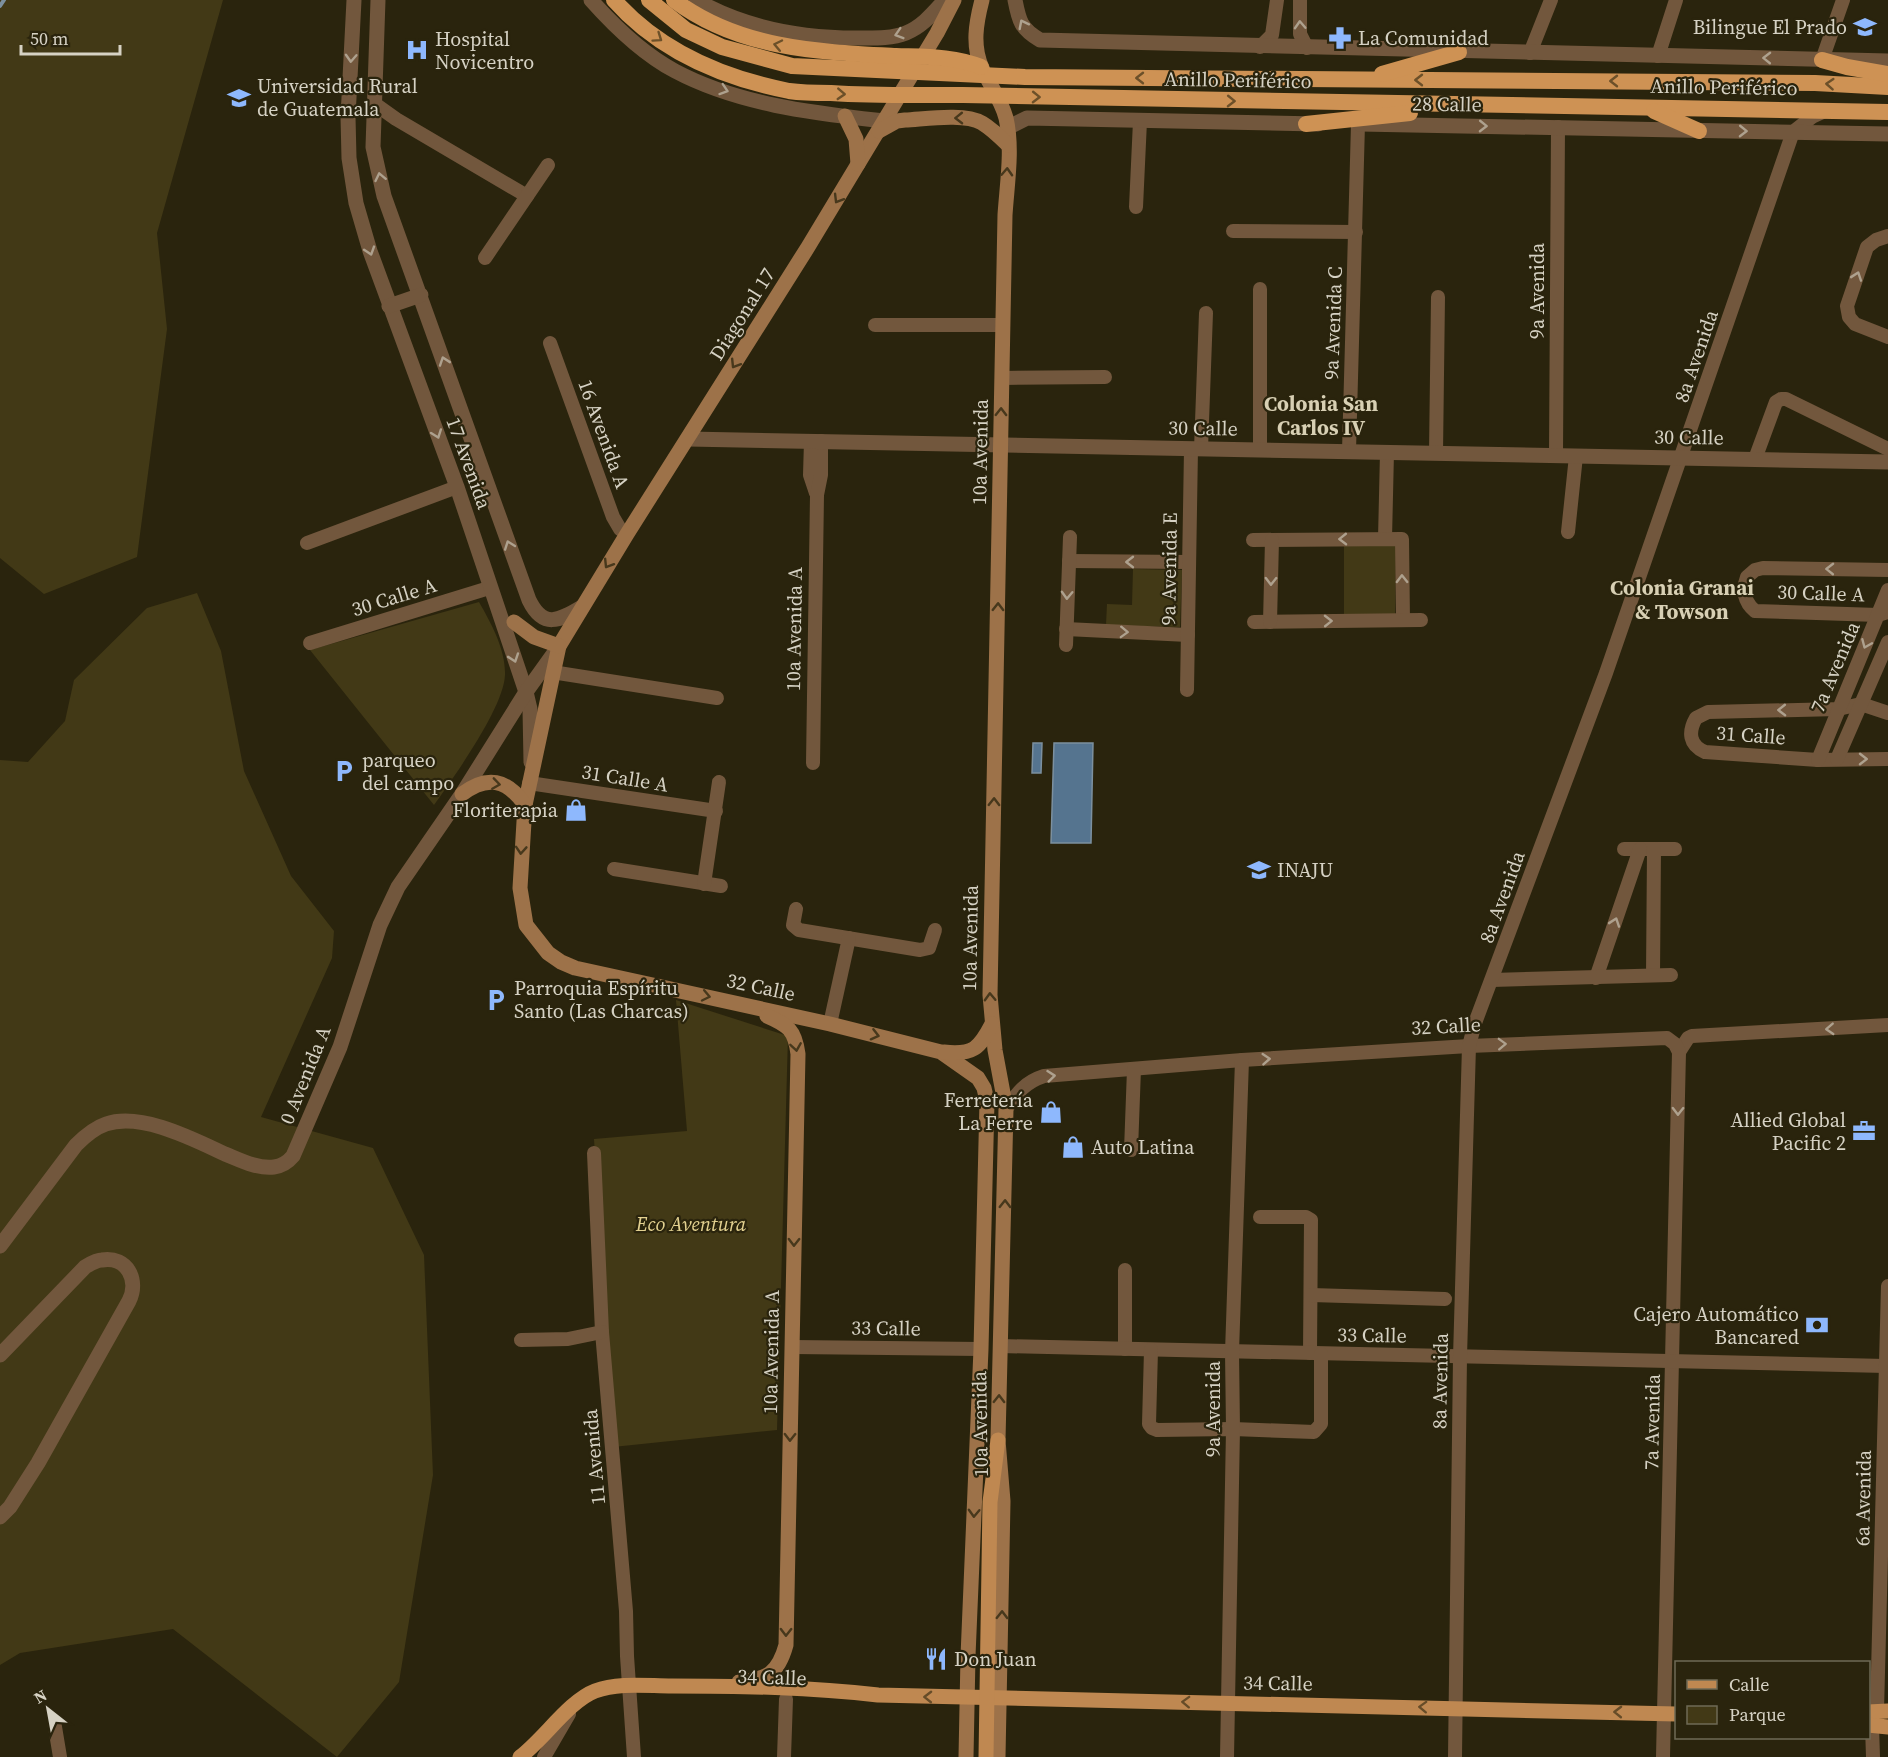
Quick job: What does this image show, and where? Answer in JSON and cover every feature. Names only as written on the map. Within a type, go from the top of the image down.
[{"type":"highway","name":"Anillo Periférico","points":[[614,0],[630,19],[684,56],[722,74],[791,91],[865,95],[1485,106],[1830,109],[1888,112]]},
{"type":"highway","name":"Anillo Periférico","points":[[649,0],[686,30],[722,47],[792,66],[1025,77],[1815,83],[1888,87]]},
{"type":"highway","points":[[674,0],[715,25],[743,37],[775,45],[838,53],[940,58],[967,61],[981,67]]},
{"type":"highway","points":[[1363,80],[1458,52]]},
{"type":"highway","points":[[1822,60],[1888,74]]},
{"type":"highway","points":[[1306,124],[1485,106]]},
{"type":"highway","points":[[1645,107],[1699,130]]},
{"type":"main road","name":"Diagonal 17","points":[[530,777],[559,646],[884,122],[954,0]]},
{"type":"main road","points":[[982,0],[977,19],[976,44],[981,67],[1001,102],[1007,123]]},
{"type":"main road","points":[[845,116],[856,139],[858,164]]},
{"type":"main road","points":[[884,122],[970,118],[994,131],[1008,145]]},
{"type":"main road","name":"10a Avenida","points":[[998,1757],[1004,1501],[998,1440],[1006,1109],[992,1024],[990,995],[1007,123]]},
{"type":"main road","points":[[514,622],[534,637],[559,646]]},
{"type":"main road","name":"17 Avenida","points":[[530,777],[525,805],[520,888],[526,926],[536,939]]},
{"type":"main road","points":[[462,795],[474,787],[493,782],[509,787],[525,805]]},
{"type":"main road","name":"32 Calle","points":[[536,939],[553,957],[575,968],[830,1024],[941,1052],[978,1078]]},
{"type":"main road","name":"10a Avenida A","points":[[714,1686],[765,1678],[776,1669],[786,1646],[796,1043],[793,1033],[787,1026],[736,1003]]},
{"type":"main road","points":[[941,1052],[963,1054],[973,1050],[979,1045],[992,1024]]},
{"type":"main road","name":"10a Avenida","points":[[966,1757],[981,1349],[987,1101],[984,1088],[978,1078]]},
{"type":"main road","points":[[982,1287],[993,1340],[1001,1346]]},
{"type":"main road","points":[[986,1757],[990,1502],[998,1440]]},
{"type":"main road","points":[[968,1656],[977,1671],[985,1673],[993,1670],[1001,1656]]},
{"type":"main road","name":"34 Calle","points":[[664,1686],[713,1695],[786,1699],[841,1700],[878,1695]]},
{"type":"main road","name":"34 Calle","points":[[577,1702],[594,1692],[613,1687],[714,1686],[841,1691],[878,1695],[1670,1714]]},
{"type":"main road","points":[[520,1757],[536,1745],[577,1702]]},
{"type":"main road","points":[[1875,1717],[1888,1727]]},
{"type":"street","name":"17 Avenida","points":[[354,0],[348,117],[349,158],[356,202],[389,306],[457,487],[489,588],[526,692],[530,709],[530,777]]},
{"type":"street","name":"17 Avenida","points":[[378,0],[373,147],[384,196],[529,600],[536,612],[543,618],[554,620],[582,607]]},
{"type":"street","points":[[591,0],[616,27],[632,40],[675,70],[718,89],[776,106],[884,122]]},
{"type":"street","points":[[696,0],[727,16],[782,32],[805,37],[852,38],[890,37],[907,33],[924,23],[945,0]]},
{"type":"street","points":[[1015,0],[1020,22],[1028,33],[1040,40],[1888,61]]},
{"type":"street","points":[[1260,47],[1272,35],[1277,0]]},
{"type":"street","points":[[1300,0],[1300,34],[1307,48]]},
{"type":"street","points":[[1530,53],[1551,0]]},
{"type":"street","points":[[1658,56],[1676,0]]},
{"type":"street","points":[[1822,60],[1843,0]]},
{"type":"street","points":[[375,104],[396,119],[527,196]]},
{"type":"street","points":[[1793,132],[1812,117],[1830,109]]},
{"type":"street","name":"28 Calle","points":[[1007,123],[1028,118],[1888,134]]},
{"type":"street","points":[[1136,207],[1140,121]]},
{"type":"street","name":"9a Avenida C","points":[[1349,451],[1358,124]]},
{"type":"street","name":"9a Avenida","points":[[1556,455],[1558,127]]},
{"type":"street","name":"8a Avenida","points":[[1455,1757],[1460,1357],[1469,1046],[1606,673],[1793,132]]},
{"type":"street","points":[[485,258],[548,165]]},
{"type":"street","points":[[1233,231],[1356,232]]},
{"type":"street","points":[[1882,238],[1867,247],[1847,306],[1849,317],[1855,324],[1888,337]]},
{"type":"street","points":[[1260,289],[1260,450]]},
{"type":"street","points":[[389,306],[420,295]]},
{"type":"street","points":[[1436,453],[1438,297]]},
{"type":"street","name":"9a Avenida E","points":[[1187,690],[1189,562],[1206,313]]},
{"type":"street","points":[[875,325],[1003,325]]},
{"type":"street","name":"16 Avenida A","points":[[550,342],[613,517],[620,529],[627,534]]},
{"type":"street","points":[[1002,378],[1106,377]]},
{"type":"street","points":[[1755,459],[1776,402],[1780,399],[1786,399],[1888,449]]},
{"type":"street","name":"30 Calle","points":[[688,439],[1888,462]]},
{"type":"street","name":"10a Avenida A","points":[[813,763],[817,495],[810,475],[816,441]]},
{"type":"street","points":[[1384,539],[1387,452]]},
{"type":"street","points":[[1568,532],[1575,456]]},
{"type":"street","points":[[307,543],[457,487]]},
{"type":"street","points":[[1066,645],[1070,537]]},
{"type":"street","points":[[1253,540],[1402,538],[1403,620]]},
{"type":"street","points":[[1270,622],[1272,540]]},
{"type":"street","points":[[1068,561],[1189,562]]},
{"type":"street","name":"30 Calle A","points":[[1883,613],[1755,611],[1746,602],[1745,582],[1750,574],[1763,568],[1888,570]]},
{"type":"street","name":"30 Calle A","points":[[310,644],[489,588]]},
{"type":"street","name":"7a Avenida","points":[[1818,760],[1838,709],[1883,613],[1888,590]]},
{"type":"street","points":[[497,608],[508,620],[514,622],[527,615],[529,600]]},
{"type":"street","points":[[1254,622],[1421,620]]},
{"type":"street","points":[[1066,630],[1188,635]]},
{"type":"street","name":"7a Avenida","points":[[1837,759],[1888,642]]},
{"type":"street","name":"Diagonal 17","points":[[526,692],[559,646]]},
{"type":"street","points":[[552,672],[717,698]]},
{"type":"street","name":"0 Avenida A","points":[[0,1246],[76,1144],[105,1124],[128,1120],[155,1126],[252,1164],[274,1167],[289,1161],[297,1149],[340,1047],[388,907],[398,887],[462,795],[526,692]]},
{"type":"street","points":[[1861,704],[1888,713]]},
{"type":"street","name":"31 Calle","points":[[1861,704],[1838,709],[1708,712],[1701,714],[1693,724],[1691,741],[1698,749],[1705,752],[1818,760],[1888,759]]},
{"type":"street","name":"31 Calle A","points":[[530,777],[716,811]]},
{"type":"street","points":[[704,884],[719,782]]},
{"type":"street","points":[[1624,849],[1675,849]]},
{"type":"street","points":[[1596,978],[1640,849]]},
{"type":"street","points":[[1653,975],[1654,849]]},
{"type":"street","points":[[614,869],[721,886]]},
{"type":"street","points":[[796,909],[794,925],[799,930],[925,950],[932,943],[934,930]]},
{"type":"street","points":[[830,1024],[849,938]]},
{"type":"street","points":[[1492,980],[1671,975]]},
{"type":"street","points":[[1679,1052],[1688,1038],[1692,1036],[1888,1025]]},
{"type":"street","name":"32 Calle","points":[[1006,1109],[1019,1090],[1034,1079],[1044,1076],[1242,1060],[1469,1046],[1667,1038],[1675,1044],[1679,1052]]},
{"type":"street","name":"7a Avenida","points":[[1663,1757],[1670,1714],[1672,1362],[1679,1052]]},
{"type":"street","name":"9a Avenida","points":[[1227,1757],[1233,1429],[1232,1352],[1242,1060]]},
{"type":"street","points":[[1131,1150],[1134,1070]]},
{"type":"street","name":"11 Avenida","points":[[594,1153],[602,1332],[626,1611],[634,1757]]},
{"type":"street","points":[[1151,1350],[1149,1424],[1152,1428],[1157,1430],[1233,1429],[1314,1432],[1319,1428],[1321,1424],[1311,1295],[1311,1220],[1306,1217],[1260,1217]]},
{"type":"street","points":[[0,1355],[85,1267],[102,1260],[111,1260],[120,1262],[127,1268],[134,1284],[129,1301],[38,1463],[10,1508],[0,1517]]},
{"type":"street","points":[[1125,1270],[1125,1349]]},
{"type":"street","name":"6a Avenida","points":[[1873,1757],[1888,1286]]},
{"type":"street","points":[[1311,1295],[1445,1299]]},
{"type":"street","points":[[521,1340],[568,1339],[602,1332]]},
{"type":"street","name":"33 Calle","points":[[1001,1346],[1886,1366]]},
{"type":"street","name":"33 Calle","points":[[792,1347],[981,1349]]},
{"type":"street","points":[[784,1757],[786,1699]]},
{"type":"street","points":[[544,1757],[577,1702]]},
{"type":"street","points":[[54,1721],[60,1757]]},
{"type":"green space","points":[[0,0],[223,0],[157,233],[167,329],[137,557],[44,594],[0,558]]},
{"type":"green space","points":[[1344,546],[1396,546],[1395,614],[1344,615]]},
{"type":"green space","points":[[1133,569],[1182,570],[1180,627],[1106,625],[1107,604],[1132,605]]},
{"type":"green space","points":[[197,593],[221,651],[244,771],[291,876],[334,931],[332,958],[261,1117],[373,1148],[424,1255],[433,1475],[399,1682],[337,1757],[173,1629],[20,1653],[0,1665],[0,760],[28,762],[65,721],[74,680],[147,608]]},
{"type":"green space","points":[[479,602],[493,628],[503,656],[505,675],[502,689],[477,742],[434,805],[310,650]]},
{"type":"green space","name":"Eco Aventura","points":[[676,1000],[788,1036],[777,1430],[613,1447],[594,1139],[687,1131]]},
{"type":"water","points":[[1033,743],[1042,743],[1041,773],[1032,773]]},
{"type":"water","points":[[1054,743],[1093,743],[1091,843],[1051,843]]},
{"type":"waterway","points":[[0,6],[4,0]]},
{"type":"place","name":"Bilingue El Prado","points":[[1865,27]]},
{"type":"place","name":"La Comunidad","points":[[1340,38]]},
{"type":"place","name":"Hospital Novicentro","points":[[417,50]]},
{"type":"place","name":"Universidad Rural de Guatemala","points":[[239,98]]},
{"type":"place","name":"parqueo del campo","points":[[344,771]]},
{"type":"place","name":"Floriterapia","points":[[576,810]]},
{"type":"place","name":"INAJU","points":[[1259,870]]},
{"type":"place","name":"Parroquia Espíritu Santo (Las Charcas)","points":[[496,1000]]},
{"type":"place","name":"Ferretería La Ferre","points":[[1051,1112]]},
{"type":"place","name":"Allied Global Pacific 2","points":[[1864,1131]]},
{"type":"place","name":"Auto Latina","points":[[1073,1147]]},
{"type":"place","name":"Cajero Automático Bancared","points":[[1817,1325]]},
{"type":"place","name":"Don Juan","points":[[936,1659]]},
{"type":"district","name":"Colonia San Carlos IV","points":[[1321,416]]},
{"type":"district","name":"Colonia Granai & Towson","points":[[1682,600]]}]
